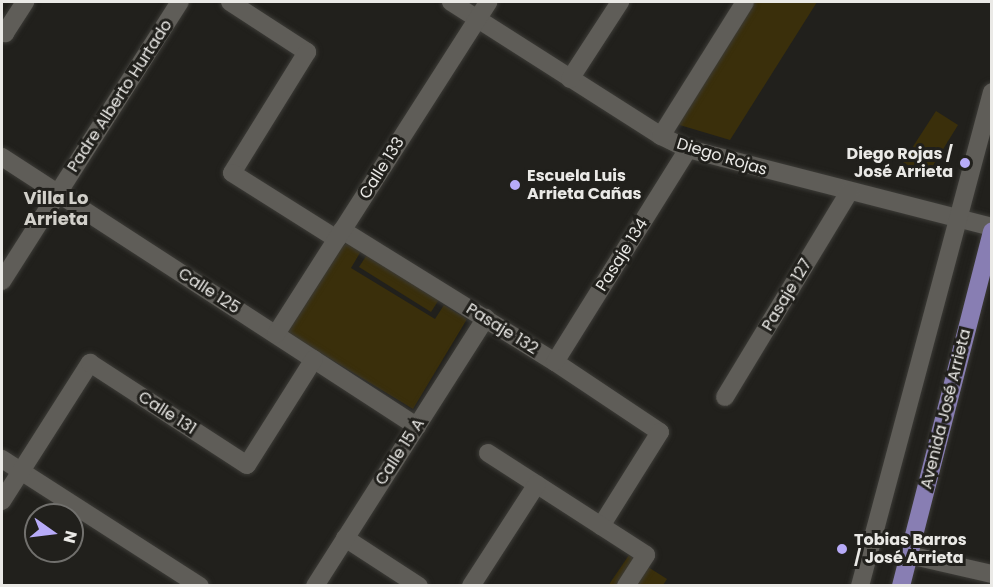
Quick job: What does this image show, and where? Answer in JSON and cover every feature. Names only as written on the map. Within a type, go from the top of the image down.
[{"type":"main road","name":"Avenida José Arrieta","points":[[901,585],[992,232]]},
{"type":"street","points":[[3,32],[25,2]]},
{"type":"street","name":"Padre Alberto Hurtado","points":[[2,281],[180,2]]},
{"type":"street","name":"Pasaje 132","points":[[230,2],[307,52],[232,173],[486,318],[660,432],[601,526]]},
{"type":"street","name":"Diego Rojas","points":[[451,2],[661,136],[688,149],[992,227]]},
{"type":"street","name":"Calle 133","points":[[276,334],[488,2]]},
{"type":"street","points":[[570,79],[620,2]]},
{"type":"street","points":[[661,136],[745,2]]},
{"type":"street","points":[[860,585],[992,92]]},
{"type":"street","name":"Pasaje 134","points":[[555,362],[688,149]]},
{"type":"street","name":"Calle 125","points":[[2,157],[417,426]]},
{"type":"street","name":"Pasaje 127","points":[[725,397],[849,192]]},
{"type":"street","name":"Calle 15 A","points":[[315,585],[486,318]]},
{"type":"street","name":"Calle 131","points":[[21,471],[90,363],[247,465],[314,359]]},
{"type":"street","points":[[488,453],[646,555],[626,585]]},
{"type":"street","points":[[2,459],[200,585]]},
{"type":"street","points":[[2,501],[21,471]]},
{"type":"street","points":[[471,585],[537,484]]},
{"type":"street","points":[[345,538],[419,585]]},
{"type":"street","points":[[909,555],[992,574]]},
{"type":"shaded area","points":[[750,2],[817,2],[730,140],[673,123]]},
{"type":"shaded area","points":[[936,111],[958,125],[926,177],[903,162]]},
{"type":"shaded area","points":[[343,239],[361,251],[351,268],[435,319],[444,305],[467,319],[413,409],[286,332]]},
{"type":"shaded area","points":[[368,253],[440,298],[431,312],[359,267]]},
{"type":"shaded area","points":[[629,555],[667,579],[663,585],[608,586]]},
{"type":"place","name":"Diego Rojas / José Arrieta","points":[[965,163]]},
{"type":"place","name":"Escuela Luis Arrieta Cañas","points":[[515,185]]},
{"type":"place","name":"Tobias Barros / José Arrieta","points":[[842,549]]},
{"type":"district","name":"Villa Lo Arrieta","points":[[56,209]]}]
